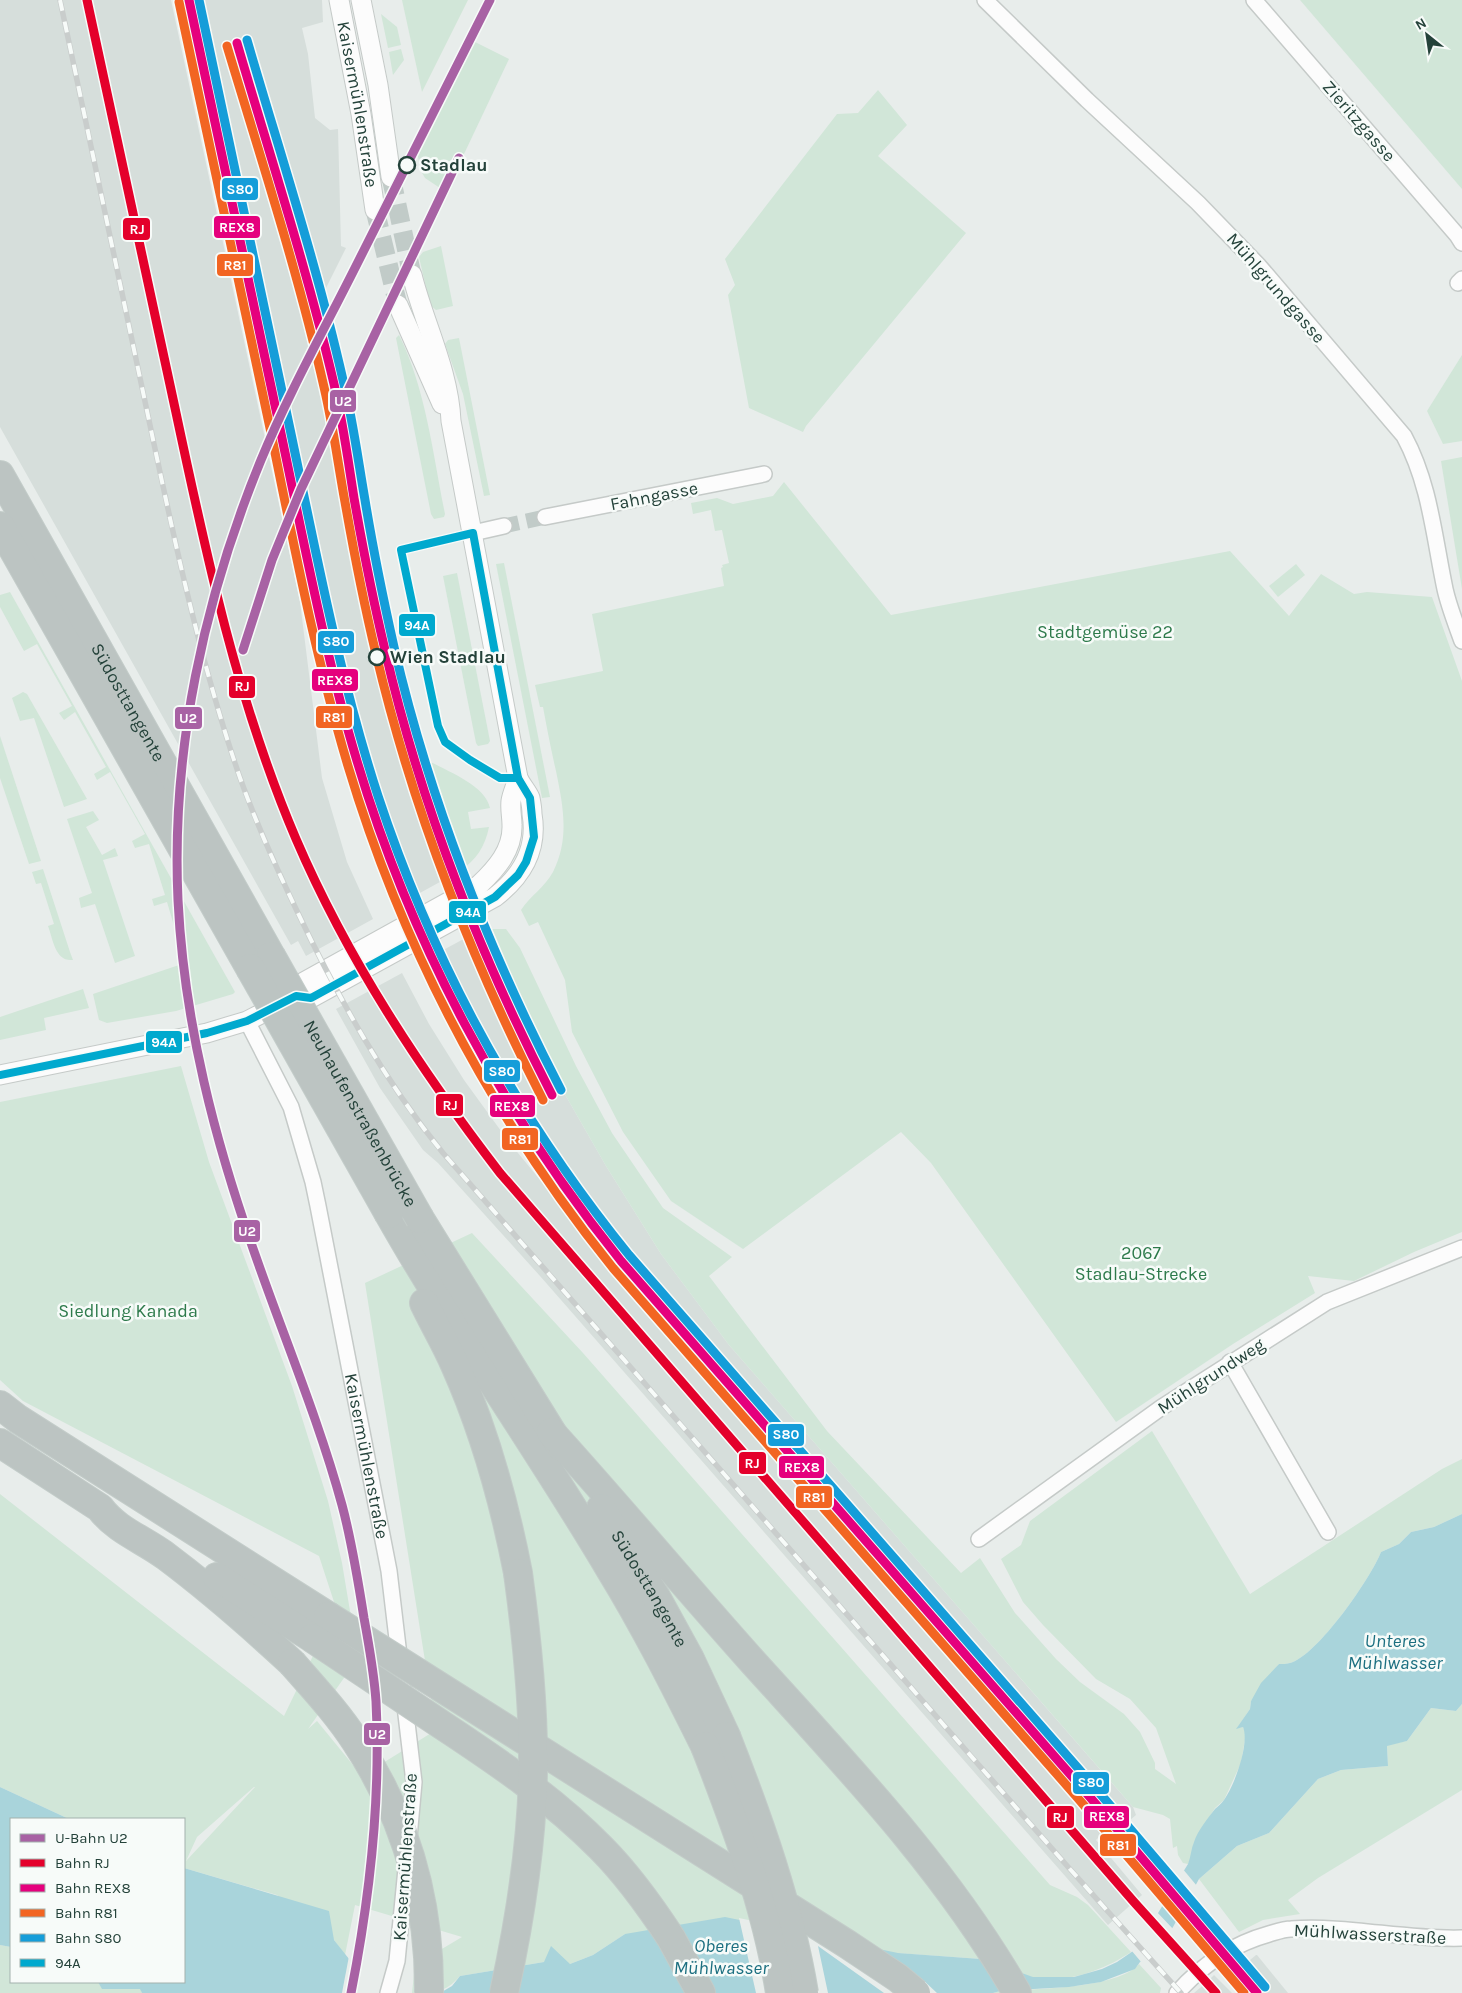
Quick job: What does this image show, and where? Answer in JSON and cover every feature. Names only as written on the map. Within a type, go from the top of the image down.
[{"type":"highway","name":"Südosttangente","points":[[0,476],[260,962]]},
{"type":"highway","name":"Südosttangente","points":[[0,526],[260,962]]},
{"type":"highway","name":"Neuhaufenstraßenbrücke","points":[[260,962],[400,1225]]},
{"type":"highway","name":"Südosttangente","points":[[400,1225],[550,1432],[600,1506],[656,1597],[690,1659],[716,1741],[777,1974],[780,1993]]},
{"type":"highway","name":"Südosttangente","points":[[400,1225],[476,1358],[610,1568],[668,1672],[716,1741],[760,1824],[783,1895],[804,1993]]},
{"type":"highway","points":[[400,1225],[475,1413],[492,1463],[504,1504],[518,1573],[527,1641],[532,1704],[533,1771],[529,1843],[518,1929],[504,1993]]},
{"type":"highway","points":[[0,1405],[18,1419],[847,1944],[898,1978],[916,1993]]},
{"type":"highway","points":[[550,1432],[613,1501],[698,1601],[882,1805],[935,1870],[971,1920],[1017,1993]]},
{"type":"highway","points":[[0,1443],[100,1508],[115,1512],[312,1638],[472,1744],[539,1793],[574,1822],[602,1849],[651,1908],[676,1946],[701,1993]]},
{"type":"highway","points":[[100,1508],[109,1520],[165,1555],[203,1585],[292,1663],[328,1704],[356,1742],[383,1787],[402,1829],[417,1878],[426,1926],[428,1993]]},
{"type":"street","name":"Kaisermühlenstraße","points":[[339,0],[361,114],[375,210]]},
{"type":"street","name":"Kaisermühlenstraße","points":[[361,0],[378,85],[391,177]]},
{"type":"street","name":"Mühlgrundgasse","points":[[985,0],[1087,100],[1198,202],[1258,266],[1404,436],[1413,453],[1426,488],[1446,592],[1462,641]]},
{"type":"street","name":"Zieritzgasse","points":[[1254,0],[1462,243]]},
{"type":"street","points":[[0,1074],[207,1033],[246,1021],[296,996],[302,983],[479,885],[500,862],[510,840],[512,827],[511,802],[518,778],[473,533],[450,421],[450,401],[444,377],[419,305],[412,275]]},
{"type":"street","points":[[398,305],[450,421]]},
{"type":"street","name":"Fahngasse","points":[[544,518],[764,474]]},
{"type":"street","points":[[473,533],[504,526]]},
{"type":"street","name":"Kaisermühlenstraße","points":[[246,1021],[291,1107],[313,1182],[389,1571],[414,1782],[397,1961],[388,1993]]},
{"type":"street","name":"Mühlgrundweg","points":[[979,1539],[1162,1407],[1327,1302],[1462,1248]]},
{"type":"street","points":[[1230,1362],[1328,1532]]},
{"type":"street","name":"Mühlwasserstraße","points":[[1177,1993],[1203,1968],[1229,1950],[1248,1940],[1290,1929],[1336,1930],[1441,1939],[1462,1938]]},
{"type":"shaded area","points":[[0,0],[171,0],[300,602],[322,778],[347,862],[373,919],[306,956],[298,941],[291,945],[0,427]]},
{"type":"shaded area","points":[[177,0],[322,0],[323,22],[302,28],[308,54],[315,118],[330,130],[338,129],[341,246],[346,248],[321,298],[333,337],[404,692],[423,758],[460,871],[398,905],[348,770],[312,623]]},
{"type":"shaded area","points":[[482,929],[494,955],[503,962],[555,1077],[606,1166],[661,1254],[729,1345],[1133,1807],[1136,1815],[1110,1837],[1104,1832],[1096,1840],[1142,1895],[1108,1925],[540,1276],[438,1163],[423,1150],[380,1088],[336,1009],[402,973],[429,1024],[464,1080],[509,1142],[554,1197],[556,1196],[508,1124],[439,1001],[423,961]]},
{"type":"shaded area","points":[[1256,1955],[1288,1993],[1243,1993],[1230,1977]]},
{"type":"shaded area","points":[[1214,1975],[1232,1993],[1194,1993],[1207,1982]]},
{"type":"green space","points":[[402,0],[468,0],[422,92]]},
{"type":"green space","points":[[1300,0],[1462,0],[1462,189]]},
{"type":"green space","points":[[381,14],[397,27],[401,45],[388,48]]},
{"type":"green space","points":[[467,38],[509,59],[446,192],[425,178],[421,171],[415,143]]},
{"type":"green space","points":[[401,49],[404,60],[393,75],[389,52]]},
{"type":"green space","points":[[878,90],[907,125],[878,156],[966,233],[803,432],[749,408],[728,295],[735,285],[725,259],[837,114],[858,113]]},
{"type":"green space","points":[[441,246],[453,306],[436,310],[430,305],[419,257],[423,252]]},
{"type":"green space","points":[[399,335],[416,377],[422,400],[445,514],[444,517],[434,519],[431,514],[396,338]]},
{"type":"green space","points":[[459,338],[490,495],[484,496],[463,394],[445,344],[448,340]]},
{"type":"green space","points":[[1462,355],[1462,441],[1443,444],[1427,411]]},
{"type":"green space","points":[[1462,457],[1462,589],[1441,461]]},
{"type":"green space","points":[[784,482],[891,615],[1230,551],[1289,616],[1321,574],[1354,594],[1367,592],[1432,597],[1462,681],[1462,1232],[1414,1252],[1354,1281],[1308,1276],[1315,1293],[1233,1344],[1116,1422],[931,1163],[901,1132],[743,1249],[671,1201],[623,1132],[572,1032],[565,980],[538,922],[529,926],[521,910],[553,872],[562,847],[564,822],[559,784],[543,707],[540,707],[535,685],[603,671],[592,614],[724,586],[721,568],[723,567],[722,565],[729,563],[722,530],[715,531],[711,510],[693,514],[691,503],[717,498],[733,504],[773,496]]},
{"type":"green space","points":[[504,563],[550,797],[542,798],[496,564]]},
{"type":"green space","points":[[1296,564],[1305,575],[1278,597],[1269,586]]},
{"type":"green space","points":[[457,573],[490,741],[488,744],[478,746],[443,576]]},
{"type":"green space","points":[[10,592],[235,992],[233,994],[176,1011],[107,1023],[99,1020],[93,994],[185,963],[167,902],[154,906],[152,899],[165,895],[149,844],[135,848],[132,841],[145,834],[110,772],[97,780],[94,774],[106,767],[75,712],[64,720],[59,713],[72,706],[37,644],[24,651],[0,607],[0,595]]},
{"type":"green space","points":[[23,692],[27,694],[87,799],[64,807],[34,718],[20,721],[12,698]]},
{"type":"green space","points":[[0,736],[41,861],[29,864],[0,778]]},
{"type":"green space","points":[[423,758],[472,785],[487,799],[490,808],[468,812],[471,829],[489,827],[479,852],[460,871]]},
{"type":"green space","points":[[93,811],[99,820],[86,827],[102,855],[115,848],[118,856],[103,860],[135,956],[115,963],[95,904],[81,908],[79,898],[92,893],[67,819]]},
{"type":"green space","points":[[43,869],[73,960],[67,960],[58,954],[53,943],[48,926],[54,924],[41,883],[36,884],[32,872]]},
{"type":"green space","points":[[482,929],[506,929],[520,948],[576,1066],[612,1133],[663,1208],[732,1257],[709,1276],[827,1431],[961,1573],[980,1558],[1015,1613],[1056,1659],[1080,1682],[1124,1714],[1140,1732],[1155,1763],[1155,1769],[1176,1784],[1156,1728],[1130,1699],[1096,1679],[1023,1602],[1001,1559],[1021,1545],[1030,1521],[1152,1431],[1250,1594],[1442,1469],[1462,1459],[1462,1514],[1434,1527],[1411,1532],[1399,1544],[1381,1552],[1355,1597],[1328,1632],[1301,1657],[1290,1663],[1279,1664],[1251,1701],[1250,1709],[1237,1728],[1243,1727],[1246,1734],[1241,1763],[1224,1800],[1215,1808],[1194,1842],[1193,1852],[1188,1864],[1183,1863],[1178,1855],[1177,1846],[1173,1848],[1170,1819],[1163,1815],[1133,1807],[729,1345],[661,1254],[606,1166],[555,1077],[503,962],[494,956]]},
{"type":"green space","points":[[83,989],[89,1008],[44,1018],[46,1030],[0,1040],[0,1017]]},
{"type":"green space","name":"Siedlung Kanada","points":[[181,1066],[209,1162],[292,1386],[328,1501],[342,1563],[350,1611],[363,1651],[308,1729],[317,1721],[362,1776],[436,1730],[365,1283],[472,1233],[583,1353],[1050,1885],[1077,1897],[1088,1905],[1131,1952],[1097,1970],[1071,1977],[1045,1979],[1019,1973],[981,1959],[625,1934],[593,1955],[570,1964],[544,1962],[460,1976],[455,1982],[439,1991],[412,1993],[415,1965],[462,1937],[355,1905],[345,1955],[334,1940],[277,1895],[185,1868],[185,1818],[67,1818],[0,1787],[0,1494],[284,1716],[336,1608],[319,1556],[23,1401],[0,1380],[0,1102]],"holes":[[[255,1787],[186,1861],[197,1837]]]},
{"type":"green space","points":[[1462,1704],[1462,1790],[1318,1878],[1288,1900],[1300,1914],[1263,1920],[1239,1932],[1199,1879],[1237,1846],[1269,1833],[1318,1779],[1341,1770],[1388,1766],[1387,1745],[1407,1741],[1431,1708],[1456,1711]]},
{"type":"green space","points":[[0,1945],[10,1947],[10,1983],[99,1983],[103,1989],[141,1989],[142,1993],[0,1993]]},
{"type":"green space","points":[[1139,1964],[1161,1988],[1160,1993],[993,1993],[1094,1983],[1128,1972]]},
{"type":"water","points":[[1462,1514],[1462,1704],[1456,1711],[1431,1708],[1407,1741],[1387,1746],[1388,1766],[1341,1770],[1318,1779],[1269,1833],[1237,1846],[1199,1879],[1173,1927],[1162,1943],[1140,1962],[1135,1969],[1101,1982],[1069,1987],[993,1993],[440,1993],[452,1986],[460,1976],[544,1962],[551,1946],[570,1964],[593,1955],[625,1934],[725,1917],[898,1953],[981,1959],[1033,1977],[1074,1977],[1102,1969],[1117,1962],[1136,1949],[1188,1864],[1193,1845],[1201,1829],[1228,1794],[1243,1754],[1245,1734],[1243,1727],[1236,1729],[1250,1709],[1251,1701],[1261,1683],[1279,1664],[1290,1663],[1301,1657],[1328,1632],[1355,1597],[1381,1552],[1399,1544],[1411,1532],[1434,1527]]},
{"type":"water","points":[[0,1787],[67,1818],[10,1818],[10,1947],[0,1945]]},
{"type":"water","points":[[185,1868],[329,1911],[334,1940],[376,1993],[142,1993],[140,1989],[102,1989],[99,1983],[185,1983]]},
{"type":"pier","points":[[1182,1868],[1197,1886],[1180,1919],[1163,1899]]},
{"type":"pier","points":[[1156,1911],[1174,1930],[1163,1944],[1142,1963],[1131,1950]]},
{"type":"pier","points":[[739,1918],[875,1946],[922,1979],[937,1993],[884,1993],[818,1946],[828,1993],[756,1993]]},
{"type":"pier","points":[[349,1956],[378,1991],[378,1993],[342,1993]]},
{"type":"tunnel","points":[[391,177],[412,275]]},
{"type":"tunnel","points":[[375,210],[398,305]]},
{"type":"tunnel","points":[[504,526],[545,517]]},
{"type":"railway","points":[[60,0],[173,530],[206,667],[233,757],[254,816],[297,911],[345,1006],[381,1067],[443,1153],[1069,1868],[1181,1993]]},
{"type":"metro line","name":"U2","points":[[351,1993],[369,1884],[375,1811],[377,1738],[373,1670],[349,1533],[342,1505],[312,1412],[241,1214],[227,1170],[204,1082],[187,992],[181,946],[177,844],[180,788],[186,732],[208,621],[223,566],[261,460],[295,385],[490,0]]},
{"type":"metro line","name":"U2","points":[[243,650],[272,560],[301,489],[459,158]]},
{"type":"rail line","name":"RJ","points":[[87,0],[211,572],[240,680],[275,787],[296,839],[316,884],[362,970],[414,1054],[500,1173],[1134,1902],[1216,1993]]},
{"type":"rail line","name":"REX8","points":[[189,0],[315,594],[345,720],[379,829],[404,895],[433,960],[465,1024],[499,1086],[537,1146],[621,1261],[1083,1789],[1257,1993]]},
{"type":"rail line","name":"S80","points":[[199,0],[319,568],[351,705],[378,796],[400,858],[452,978],[482,1037],[515,1094],[551,1149],[629,1255],[1091,1783],[1265,1987]]},
{"type":"rail line","name":"R81","points":[[179,2],[305,598],[336,724],[370,834],[396,901],[424,966],[456,1030],[491,1092],[529,1152],[569,1211],[613,1268],[1076,1796],[1244,1993]]},
{"type":"rail line","name":"S80","points":[[247,40],[310,252],[333,337],[350,410],[378,574],[394,647],[425,762],[443,818],[486,929],[534,1037],[561,1090]]},
{"type":"rail line","name":"REX8","points":[[237,43],[300,255],[334,384],[376,612],[416,765],[434,822],[477,933],[500,988],[552,1095]]},
{"type":"rail line","name":"R81","points":[[227,46],[279,216],[314,344],[330,416],[367,616],[407,769],[446,882],[468,937],[491,992],[543,1100]]},
{"type":"transit line","name":"94A","points":[[473,533],[518,778],[500,778],[445,742],[438,726],[401,550],[473,533]]},
{"type":"transit line","name":"94A","points":[[0,1075],[207,1033],[247,1021],[296,996],[311,998],[495,897],[518,875],[526,862],[534,837],[530,798],[518,778]]},
{"type":"place","name":"Stadlau","points":[[407,165]]},
{"type":"place","name":"Wien Stadlau","points":[[377,657]]},
{"type":"park label","name":"Stadtgemüse 22","points":[[1105,632]]},
{"type":"park label","name":"2067 Stadlau-Strecke","points":[[1141,1263]]},
{"type":"water label","name":"Unteres Mühlwasser","points":[[1395,1651]]},
{"type":"water label","name":"Oberes Mühlwasser","points":[[721,1956]]}]
